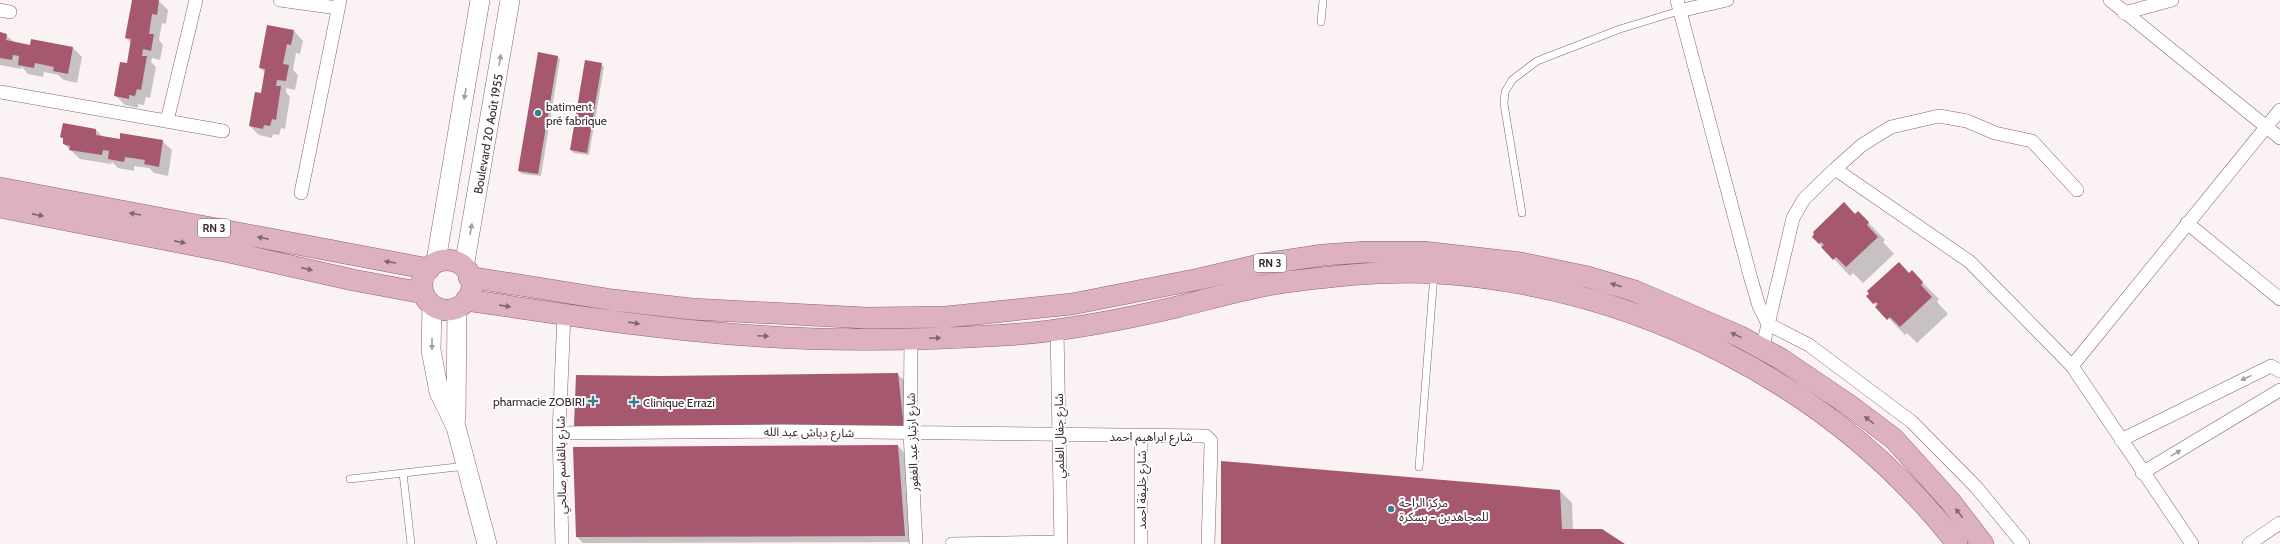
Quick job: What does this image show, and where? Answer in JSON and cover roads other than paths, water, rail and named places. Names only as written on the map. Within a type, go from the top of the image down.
[{"type":"main road","name":"RN 3","points":[[0,188],[95,216],[229,252],[353,280],[428,299]]},
{"type":"main road","name":"RN 3","points":[[0,208],[95,216],[433,265]]},
{"type":"main road","name":"RN 3","points":[[467,272],[613,300],[692,309],[867,318],[946,317],[1072,304],[1292,259],[1365,252],[1423,252],[1521,263],[1588,277],[1634,291],[1739,336],[1762,350],[1781,359],[1805,374],[1894,439],[1950,501],[1983,544]]},
{"type":"main road","points":[[455,262],[467,272],[471,286],[462,304],[446,310],[428,299],[423,277],[433,265],[455,262]]},
{"type":"main road","name":"RN 3","points":[[462,304],[564,314],[678,329],[760,337],[911,340],[1010,335],[1057,329],[1163,310],[1281,283],[1374,273],[1434,273],[1467,276],[1538,288],[1617,308],[1657,322],[1732,357],[1765,375],[1840,427],[1915,494],[1957,544]]},
{"type":"street","points":[[167,121],[196,0]]},
{"type":"street","points":[[280,0],[339,4],[301,193]]},
{"type":"street","points":[[433,265],[480,0]]},
{"type":"street","name":"Boulevard 20 Août 1955","points":[[467,272],[510,0]]},
{"type":"street","points":[[1727,0],[1678,5],[1751,279],[1759,306],[1768,324],[1809,345],[1912,422],[1977,488],[2023,544]]},
{"type":"street","points":[[2110,0],[2124,13],[2280,138]]},
{"type":"street","points":[[2124,13],[2172,0]]},
{"type":"street","points":[[0,92],[223,131]]},
{"type":"street","points":[[2072,366],[2280,110]]},
{"type":"street","points":[[1762,350],[1793,218],[1804,199],[1835,169],[1862,145],[1891,127],[1939,116],[1967,121],[1995,133],[2032,141],[2077,190]]},
{"type":"street","points":[[1835,169],[1970,262],[2072,366],[2142,473],[2192,544]]},
{"type":"street","points":[[2187,223],[2280,299]]},
{"type":"street","points":[[428,299],[431,350],[439,392],[456,427],[487,544]]},
{"type":"street","points":[[456,427],[455,388],[462,304]]},
{"type":"street","name":"شارع بالقاسم صالحي","points":[[562,544],[559,433],[564,314]]},
{"type":"street","name":"شارع جفال العلمي","points":[[1057,329],[1061,543]]},
{"type":"street","name":"شارع ارتباز عبد الغفور","points":[[911,340],[910,433],[916,544]]},
{"type":"street","points":[[2121,440],[2271,366],[2280,371]]},
{"type":"street","points":[[2142,473],[2280,390]]},
{"type":"street","points":[[1894,439],[1912,422]]},
{"type":"street","name":"شارع دباش عبد الله","points":[[559,433],[782,432],[1058,436]]},
{"type":"street","name":"شارع ابراهيم احمد","points":[[1058,436],[1202,436],[1211,441],[1208,544]]},
{"type":"street","name":"شارع خليفة احمد","points":[[1141,436],[1141,544]]},
{"type":"street","points":[[2249,544],[2280,523]]},
{"type":"street","points":[[952,544],[1061,543]]},
{"type":"lane","points":[[1321,22],[1323,0]]},
{"type":"lane","points":[[1522,213],[1504,104],[1504,92],[1512,80],[1537,61],[1678,5]]},
{"type":"lane","points":[[1418,467],[1434,273]]},
{"type":"lane","points":[[350,479],[466,466]]},
{"type":"lane","points":[[403,473],[411,544]]},
{"type":"place","name":"batiment pré fabrique","points":[[538,113]]},
{"type":"place","name":"pharmacie ZOBIRI","points":[[593,401]]},
{"type":"place","name":"Clinique Errazi","points":[[634,402]]},
{"type":"place","name":"مركز الراحة للمجاهدين - بسكرة","points":[[1391,509]]}]
